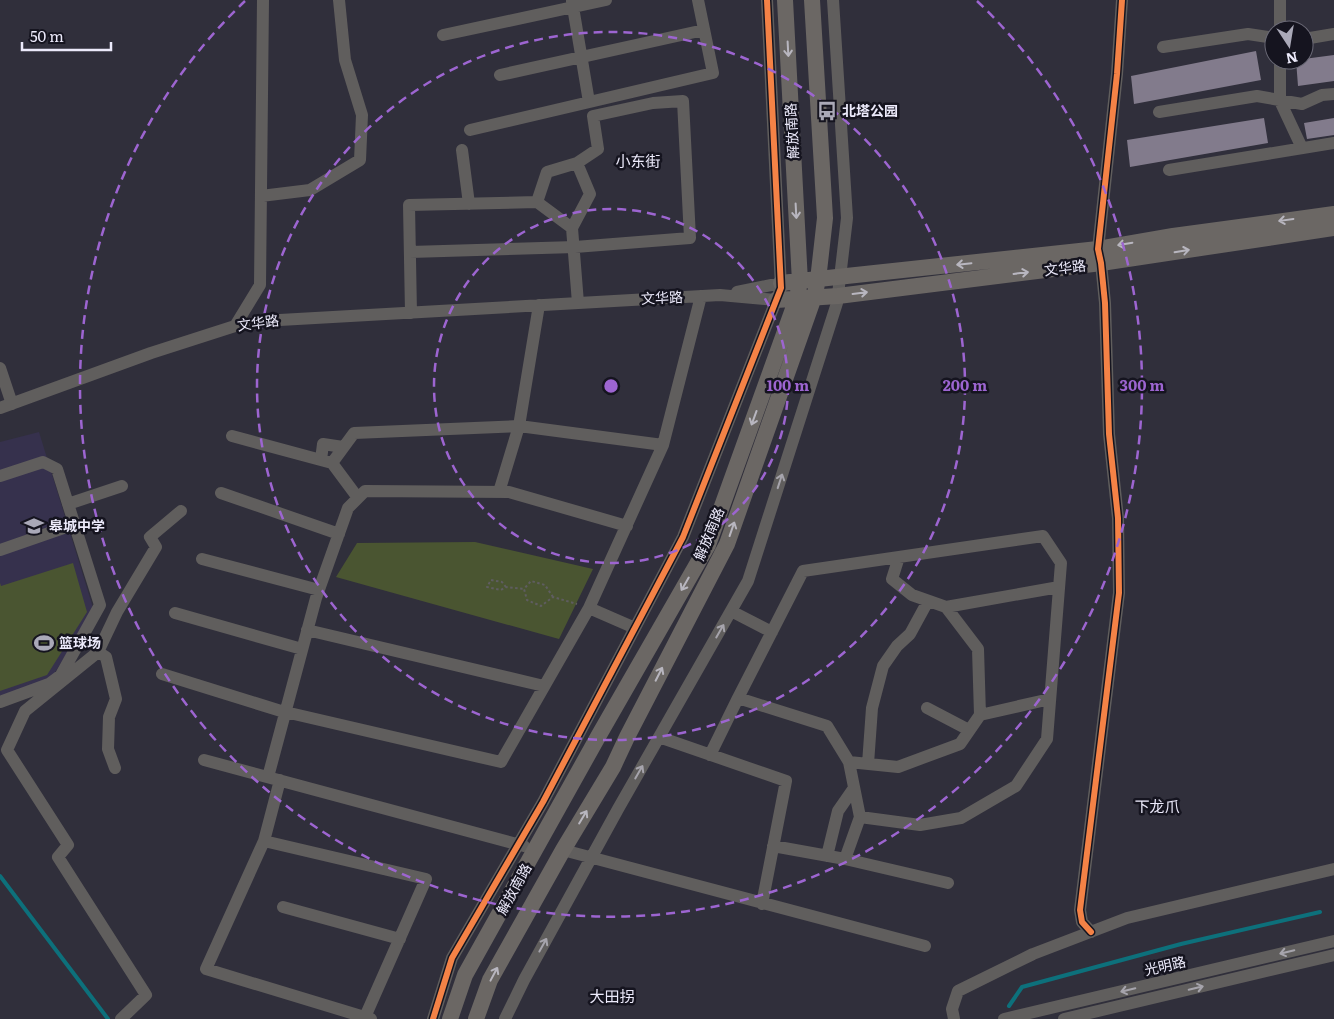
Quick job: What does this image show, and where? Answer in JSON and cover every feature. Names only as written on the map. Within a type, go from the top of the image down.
[{"type":"main road","name":"解放南路","points":[[450,1019],[465,975],[708,545],[797,298],[800,282],[785,0]]},
{"type":"main road","name":"解放南路","points":[[476,1019],[490,980],[563,850],[613,767],[727,544],[814,297],[818,280],[825,218],[812,0]]},
{"type":"main road","name":"文华路","points":[[781,283],[1099,256],[1173,236],[1334,214]]},
{"type":"main road","name":"文华路","points":[[776,300],[838,296],[1099,256],[1334,228]]},
{"type":"street","points":[[235,326],[260,285],[263,0]]},
{"type":"street","points":[[261,196],[310,190],[360,160],[362,115],[345,60],[339,0]]},
{"type":"street","points":[[571,0],[589,102]]},
{"type":"street","points":[[443,35],[606,0]]},
{"type":"street","points":[[470,130],[713,73],[698,0]]},
{"type":"street","points":[[433,1019],[452,958],[543,802],[683,537],[781,288],[767,0]]},
{"type":"street","points":[[505,1019],[524,980],[592,857],[748,580],[837,303],[847,218],[833,0]]},
{"type":"street","points":[[1091,932],[1082,922],[1080,910],[1119,593],[1118,518],[1109,434],[1105,303],[1099,256],[1117,74],[1122,0]]},
{"type":"street","points":[[1280,0],[1280,20]]},
{"type":"street","points":[[500,76],[704,30]]},
{"type":"street","points":[[1163,47],[1248,34],[1264,36]]},
{"type":"street","points":[[1314,37],[1334,34]]},
{"type":"street","points":[[1280,70],[1280,100],[1302,148]]},
{"type":"street","points":[[1159,112],[1257,96],[1302,104],[1322,95],[1334,94]]},
{"type":"street","points":[[410,252],[575,246],[690,238],[683,101],[653,103],[593,116],[598,148],[577,163],[547,172],[537,202]]},
{"type":"street","points":[[1169,170],[1334,144]]},
{"type":"street","points":[[462,150],[469,204]]},
{"type":"street","points":[[577,163],[590,194],[572,228],[575,246],[578,303]]},
{"type":"street","points":[[410,313],[409,205],[537,202],[572,228]]},
{"type":"street","points":[[720,295],[781,283]]},
{"type":"street","name":"文华路","points":[[6,406],[235,326],[262,321],[720,295],[776,300]]},
{"type":"street","points":[[162,674],[286,712],[501,762],[589,608],[663,445],[701,296]]},
{"type":"street","points":[[499,492],[519,426],[539,305]]},
{"type":"street","points":[[0,368],[6,406]]},
{"type":"street","points":[[326,461],[343,447],[354,433],[519,426],[663,445]]},
{"type":"street","points":[[232,436],[326,461]]},
{"type":"street","points":[[343,447],[323,444],[326,461],[358,498]]},
{"type":"street","points":[[0,476],[43,462],[57,470],[100,605],[61,675],[50,684],[0,702]]},
{"type":"street","points":[[68,504],[122,486]]},
{"type":"street","points":[[264,841],[426,879],[368,1018],[206,968],[264,841],[286,712],[319,590],[348,508],[365,491],[509,492],[626,526]]},
{"type":"street","points":[[221,493],[339,534]]},
{"type":"street","points":[[121,1019],[146,995],[58,857],[68,845],[4,752],[26,711],[98,652],[117,612],[156,547],[150,538],[180,511]]},
{"type":"street","points":[[0,550],[75,524]]},
{"type":"street","points":[[710,755],[803,571],[1043,536],[1061,563],[1047,739],[1016,786],[960,818],[920,825],[860,816]]},
{"type":"street","points":[[899,557],[892,580],[912,595],[946,607],[1059,587]]},
{"type":"street","points":[[202,560],[319,590]]},
{"type":"street","points":[[868,764],[872,708],[883,666],[897,646],[910,634],[928,601]]},
{"type":"street","points":[[849,762],[898,767],[960,744],[980,715],[978,649],[946,607]]},
{"type":"street","points":[[589,608],[635,628]]},
{"type":"street","points":[[731,611],[772,632]]},
{"type":"street","points":[[175,613],[302,649]]},
{"type":"street","points":[[308,630],[544,686]]},
{"type":"street","points":[[98,652],[106,657],[116,699],[110,717],[108,749],[115,768]]},
{"type":"street","points":[[738,698],[827,726],[849,762],[860,816],[845,859]]},
{"type":"street","points":[[980,715],[1050,699]]},
{"type":"street","points":[[926,708],[969,730]]},
{"type":"street","points":[[659,737],[786,781],[762,904]]},
{"type":"street","points":[[204,760],[536,849]]},
{"type":"street","points":[[827,856],[838,811],[854,788]]},
{"type":"street","points":[[773,846],[845,859],[948,883]]},
{"type":"street","points":[[563,850],[925,946]]},
{"type":"street","points":[[954,1019],[952,1009],[958,991],[1033,954],[1128,918],[1334,869]]},
{"type":"street","points":[[283,907],[400,938]]},
{"type":"street","name":"光明路","points":[[1004,1019],[1334,941]]},
{"type":"street","name":"光明路","points":[[1064,1019],[1334,955]]},
{"type":"path","points":[[506,587],[502,582],[490,580],[488,587],[501,590],[506,587],[524,589]]},
{"type":"path","points":[[524,589],[531,582],[545,585],[553,597],[589,608]]},
{"type":"path","points":[[524,589],[526,600],[541,606],[553,597]]},
{"type":"shaded area","name":"皋城中学","points":[[39,432],[94,611],[50,680],[0,696],[0,442]]},
{"type":"green space","points":[[475,542],[593,569],[559,639],[336,577],[357,543]]},
{"type":"green space","name":"篮球场","points":[[73,563],[87,612],[47,675],[0,691],[0,583],[1,586]]},
{"type":"building","points":[[1256,51],[1261,80],[1134,104],[1131,76]]},
{"type":"building","points":[[1334,55],[1334,81],[1298,86],[1297,70],[1314,70],[1314,58]]},
{"type":"building","points":[[1264,118],[1268,143],[1130,167],[1127,140]]},
{"type":"building","points":[[1334,118],[1334,135],[1307,139],[1304,123]]},
{"type":"waterway","points":[[0,876],[108,1019]]},
{"type":"waterway","points":[[1009,1006],[1022,987],[1181,944],[1320,912]]},
{"type":"cycle path","points":[[433,1019],[452,958],[543,802],[683,537],[781,288],[767,0]]},
{"type":"cycle path","points":[[1091,932],[1082,922],[1080,910],[1119,593],[1118,518],[1109,434],[1105,303],[1098,249],[1117,74],[1122,0]]},
{"type":"place","name":"北塔公园","points":[[827,111]]},
{"type":"place","name":"皋城中学","points":[[34,526]]},
{"type":"place","name":"篮球场","points":[[44,643]]},
{"type":"district","name":"小东街","points":[[638,162]]},
{"type":"district","name":"下龙爪","points":[[1157,807]]},
{"type":"district","name":"大田拐","points":[[612,997]]}]
